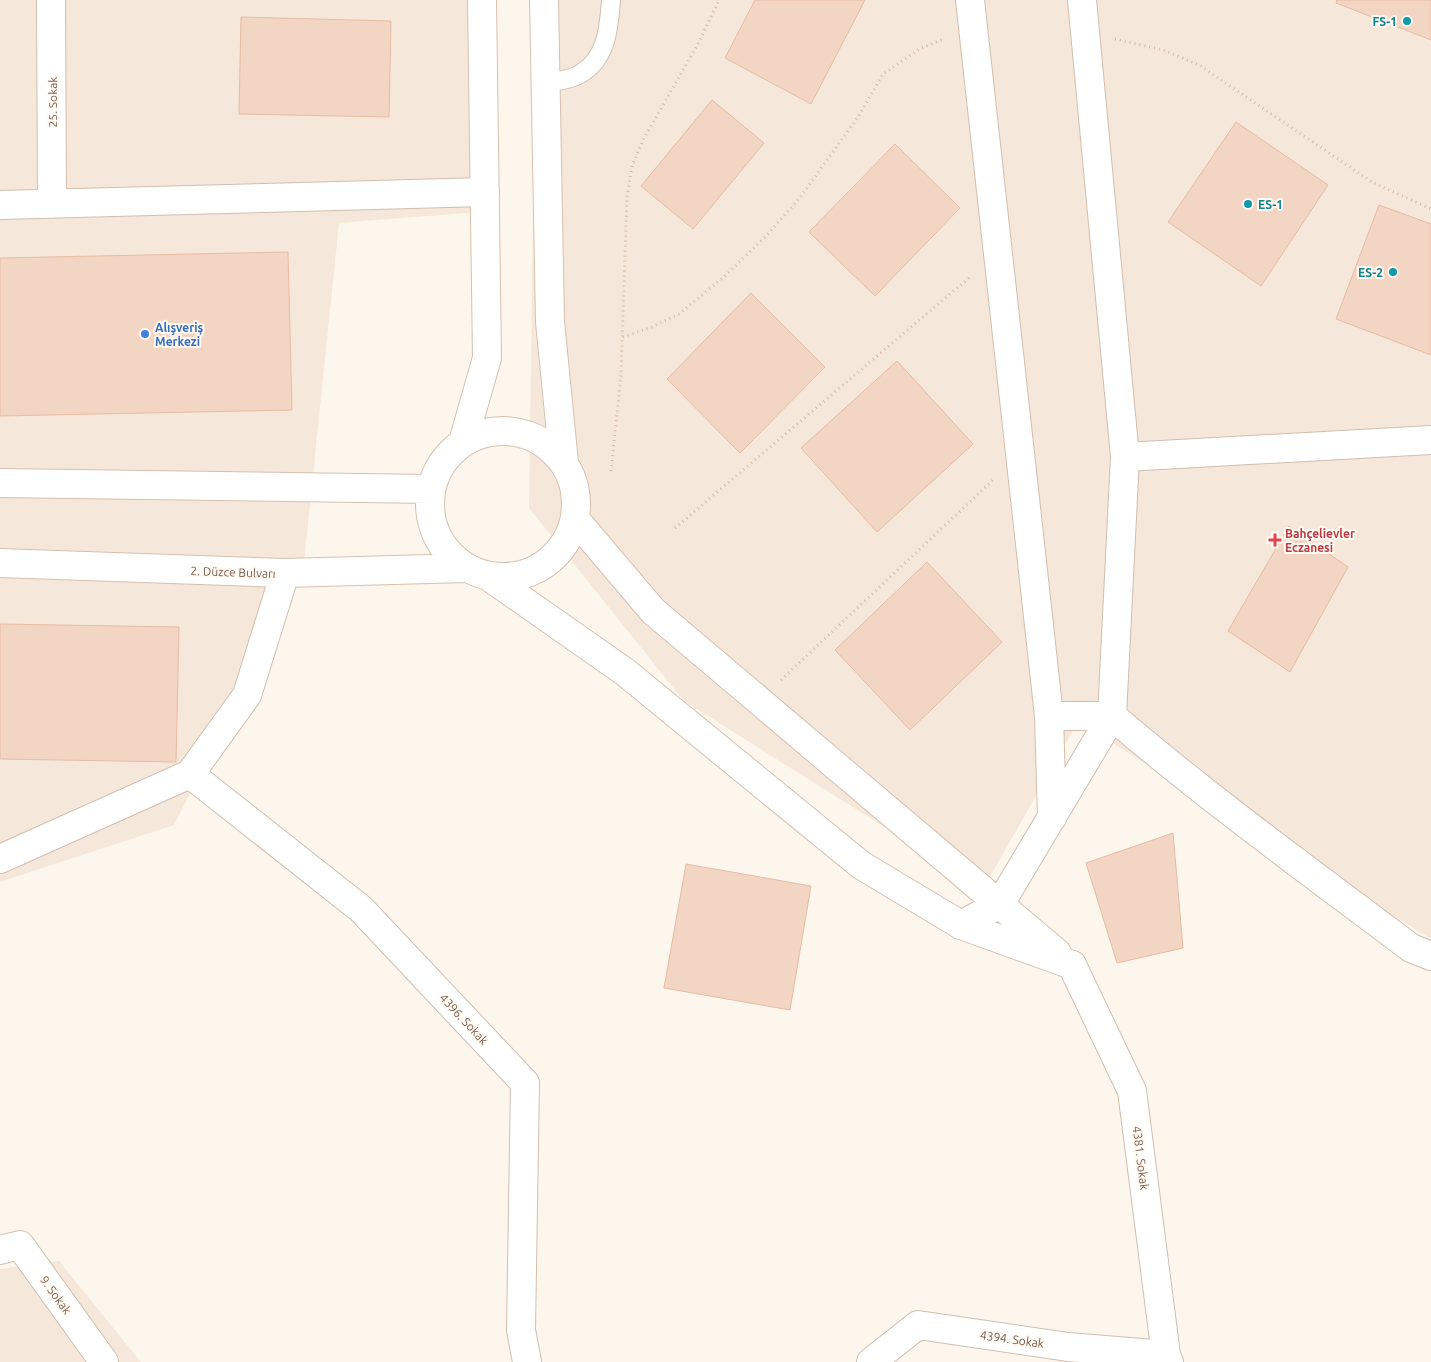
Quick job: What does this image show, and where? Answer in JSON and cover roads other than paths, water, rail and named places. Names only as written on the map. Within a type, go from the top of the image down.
[{"type":"street","name":"25. Sokak","points":[[51,0],[52,204]]},
{"type":"street","points":[[463,442],[487,358],[482,0]]},
{"type":"street","points":[[544,0],[550,322],[564,463]]},
{"type":"street","points":[[970,0],[1049,716],[1052,818]]},
{"type":"street","points":[[960,925],[1000,904],[1112,716],[1126,457],[1082,0]]},
{"type":"street","points":[[0,205],[485,192]]},
{"type":"street","points":[[477,572],[511,577],[533,571],[552,559],[566,541],[575,519],[576,500],[573,481],[564,463],[549,446],[529,435],[514,432],[484,432],[463,442],[448,455],[437,470],[431,489],[430,512],[436,534],[448,554],[625,672],[861,866],[960,925],[1072,965]]},
{"type":"street","points":[[1126,457],[1431,440]]},
{"type":"street","points":[[0,483],[431,489]]},
{"type":"street","points":[[575,519],[653,611],[1072,965]]},
{"type":"street","name":"2. Düzce Bulvarı","points":[[0,563],[285,573],[477,572]]},
{"type":"street","points":[[0,859],[190,774],[247,696],[285,573]]},
{"type":"street","points":[[1049,716],[1112,716],[1164,760],[1395,936],[1411,948],[1431,956]]},
{"type":"street","name":"4396. Sokak","points":[[190,774],[361,910],[525,1083],[521,1330],[527,1362]]},
{"type":"street","name":"4381. Sokak","points":[[1072,965],[1132,1091],[1167,1358]]},
{"type":"street","name":"9. Sokak","points":[[0,1250],[20,1245],[104,1362]]},
{"type":"street","name":"4394. Sokak","points":[[871,1362],[918,1325],[1068,1347],[1167,1358]]},
{"type":"lane","points":[[546,83],[580,75],[600,54],[609,24],[610,0]]},
{"type":"place","name":"FS-1","points":[[1407,21]]},
{"type":"place","name":"ES-1","points":[[1248,204]]},
{"type":"place","name":"ES-2","points":[[1393,272]]},
{"type":"place","name":"Alışveriş Merkezi","points":[[145,334]]},
{"type":"place","name":"Bahçelievler Eczanesi","points":[[1275,540]]}]
